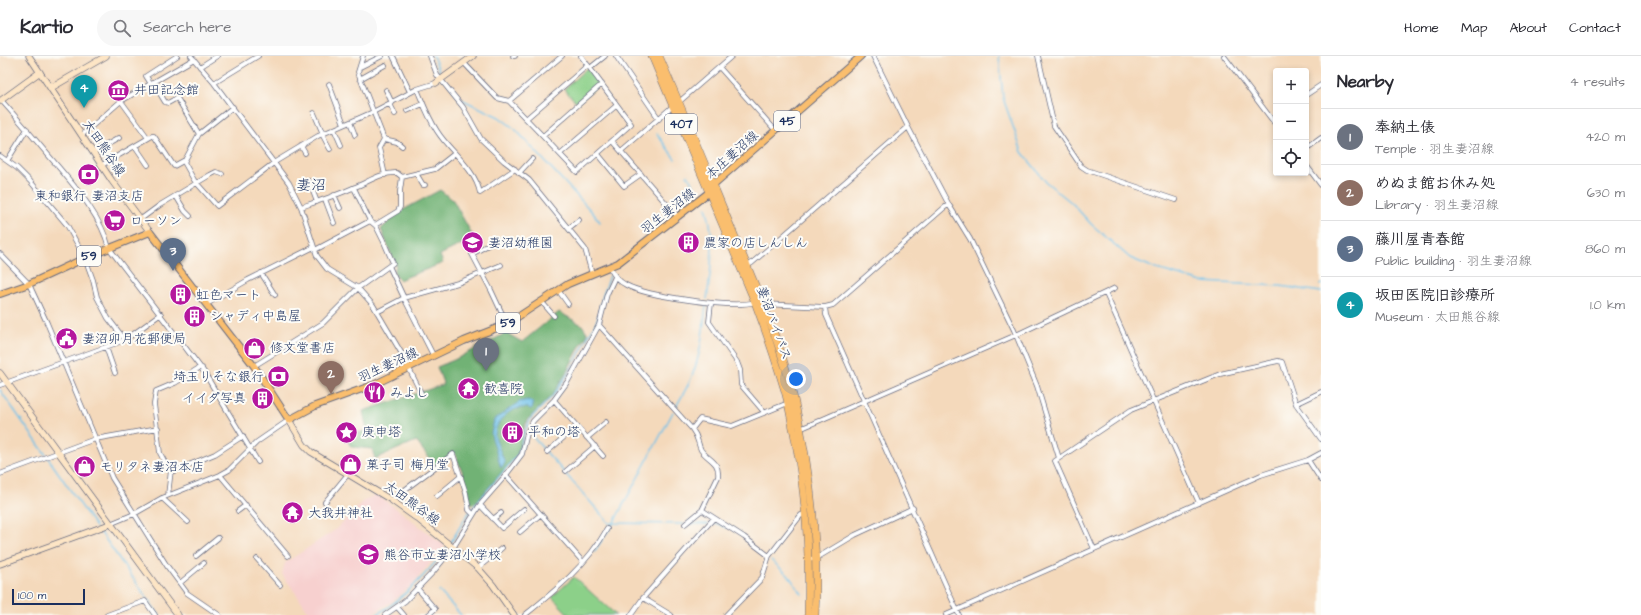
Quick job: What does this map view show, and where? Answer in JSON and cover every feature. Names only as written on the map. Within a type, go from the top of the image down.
[{"type":"highway","name":"妻沼バイパス","points":[[652,56],[713,185],[763,304],[782,357],[794,398],[812,506],[812,560],[815,615]]},
{"type":"highway","name":"妻沼バイパス","points":[[659,56],[708,193],[755,302],[769,339],[788,403],[801,472],[812,560],[808,615]]},
{"type":"main road","name":"本庄妻沼線","points":[[708,193],[713,185],[861,56]]},
{"type":"main road","name":"羽生妻沼線","points":[[289,420],[315,406],[367,388],[410,368],[433,355],[507,324],[568,284],[610,268],[627,257],[708,193]]},
{"type":"main road","name":"59","points":[[0,294],[29,284],[85,258],[150,232]]},
{"type":"main road","points":[[150,232],[254,366],[289,420]]},
{"type":"street","name":"太田熊谷線","points":[[29,56],[102,165],[150,232]]},
{"type":"street","points":[[51,88],[106,56]]},
{"type":"street","points":[[177,56],[146,76],[165,102],[168,103],[177,98],[199,134]]},
{"type":"street","points":[[200,66],[217,56]]},
{"type":"street","points":[[214,83],[258,56]]},
{"type":"street","points":[[364,56],[358,72],[384,139]]},
{"type":"street","points":[[360,66],[382,56]]},
{"type":"street","points":[[393,56],[410,92]]},
{"type":"street","points":[[430,56],[439,81],[463,106],[481,139],[514,169],[529,180],[577,238],[586,252],[592,274]]},
{"type":"street","points":[[185,160],[184,162],[197,183],[217,206],[275,162],[301,146],[334,128],[373,112],[410,92],[439,81],[472,56]]},
{"type":"street","points":[[509,101],[562,56]]},
{"type":"street","points":[[464,63],[497,98],[509,101],[527,118],[577,172],[631,124],[581,56]]},
{"type":"street","points":[[527,118],[589,67],[605,56]]},
{"type":"street","points":[[616,56],[659,119]]},
{"type":"street","points":[[621,151],[732,56]]},
{"type":"street","points":[[873,56],[949,205],[970,239],[1014,330],[1037,386],[1059,458]]},
{"type":"street","points":[[1038,56],[1054,126],[1081,166],[1087,170],[1176,200]]},
{"type":"street","points":[[1224,56],[1272,120]]},
{"type":"street","points":[[82,135],[121,101],[193,57],[289,182],[301,207],[314,248],[322,264],[358,288],[377,312],[410,368],[421,393]]},
{"type":"street","points":[[360,79],[385,65]]},
{"type":"street","points":[[719,67],[776,131]]},
{"type":"street","points":[[40,72],[0,101],[27,129],[90,208],[110,248],[122,266],[202,368],[258,462]]},
{"type":"street","points":[[329,84],[344,124]]},
{"type":"street","points":[[543,136],[602,84]]},
{"type":"street","points":[[1309,94],[1321,85]]},
{"type":"street","points":[[417,89],[436,130],[454,154],[477,180],[480,193],[514,169]]},
{"type":"street","points":[[386,90],[395,114]]},
{"type":"street","points":[[121,101],[148,138]]},
{"type":"street","points":[[406,111],[423,104]]},
{"type":"street","points":[[561,153],[617,105]]},
{"type":"street","points":[[102,165],[154,136],[174,166],[185,160],[199,134],[233,108]]},
{"type":"street","points":[[314,113],[322,134],[330,149]]},
{"type":"street","points":[[350,122],[355,135]]},
{"type":"street","points":[[747,266],[908,126]]},
{"type":"street","points":[[334,128],[341,145]]},
{"type":"street","points":[[7,161],[27,129]]},
{"type":"street","points":[[94,152],[120,138]]},
{"type":"street","points":[[1309,147],[1321,138]]},
{"type":"street","points":[[384,139],[397,142],[402,146]]},
{"type":"street","points":[[384,139],[379,148],[385,175]]},
{"type":"street","points":[[612,141],[678,217]]},
{"type":"street","points":[[135,146],[148,165]]},
{"type":"street","points":[[301,146],[305,153]]},
{"type":"street","points":[[402,177],[417,175],[439,168],[454,154]]},
{"type":"street","points":[[598,154],[624,186],[641,174]]},
{"type":"street","points":[[0,156],[17,168],[40,191],[67,225],[85,258],[97,297],[108,318],[125,340]]},
{"type":"street","points":[[519,173],[532,159]]},
{"type":"street","points":[[1309,169],[1321,185]]},
{"type":"street","points":[[141,219],[216,172],[222,174]]},
{"type":"street","points":[[301,207],[354,188],[374,178],[397,172],[402,177]]},
{"type":"street","points":[[417,175],[423,185],[425,185]]},
{"type":"street","points":[[375,225],[398,211],[400,207],[402,177]]},
{"type":"street","points":[[309,181],[318,202]]},
{"type":"street","points":[[254,366],[323,323],[358,288],[393,263],[383,240],[375,225],[370,221],[354,188]]},
{"type":"street","points":[[334,195],[340,208]]},
{"type":"street","points":[[176,196],[185,211],[190,216]]},
{"type":"street","points":[[325,199],[334,223]]},
{"type":"street","points":[[763,304],[825,307],[833,305],[949,205]]},
{"type":"street","points":[[569,228],[579,220]]},
{"type":"street","points":[[207,304],[261,273],[370,221]]},
{"type":"street","points":[[577,238],[583,236]]},
{"type":"street","points":[[496,240],[472,254],[507,324]]},
{"type":"street","points":[[0,254],[29,284],[112,478],[134,514],[187,593],[219,615]]},
{"type":"street","points":[[377,312],[404,298],[458,283],[501,265]]},
{"type":"street","points":[[389,266],[433,355]]},
{"type":"street","points":[[610,268],[615,277],[628,286],[642,291],[711,302],[755,302]]},
{"type":"street","points":[[261,273],[274,295]]},
{"type":"street","points":[[385,615],[397,607],[418,588],[453,548],[473,514],[522,454],[527,433],[533,421],[554,400],[576,368],[599,325],[607,294],[615,277]]},
{"type":"street","points":[[800,429],[1016,335],[1106,294],[1115,288]]},
{"type":"street","points":[[558,290],[568,304]]},
{"type":"street","points":[[1106,294],[1199,503]]},
{"type":"street","points":[[541,301],[554,316]]},
{"type":"street","points":[[711,302],[709,322],[737,362],[740,370],[741,385],[764,412]]},
{"type":"street","points":[[825,307],[826,315],[913,508],[959,615]]},
{"type":"street","points":[[0,385],[125,340],[161,314]]},
{"type":"street","points":[[599,325],[698,436],[700,448],[713,460],[719,471],[718,477],[702,510],[685,524]]},
{"type":"street","points":[[106,347],[115,373]]},
{"type":"street","points":[[1094,549],[1055,461],[1130,410],[1220,374],[1278,360],[1282,362],[1296,404],[1321,439]]},
{"type":"street","points":[[202,368],[199,368],[176,383],[156,391],[154,404],[160,453],[165,464],[169,470],[174,471],[215,454],[243,436]]},
{"type":"street","points":[[0,373],[178,615]]},
{"type":"street","points":[[1296,404],[1321,392]]},
{"type":"street","points":[[554,400],[603,456]]},
{"type":"street","points":[[692,429],[700,419],[732,426],[788,403]]},
{"type":"street","name":"太田熊谷線","points":[[289,420],[307,448],[391,500],[478,568],[493,585],[514,615]]},
{"type":"street","points":[[0,564],[110,524],[134,514],[168,495],[220,475],[229,470],[250,449],[289,420]]},
{"type":"street","points":[[587,438],[606,422]]},
{"type":"street","points":[[547,452],[577,426]]},
{"type":"street","points":[[0,474],[95,439],[158,428]]},
{"type":"street","points":[[566,471],[594,446]]},
{"type":"street","points":[[946,615],[1261,475],[1308,460],[1321,453]]},
{"type":"street","points":[[391,500],[453,454],[461,476],[469,510],[473,514]]},
{"type":"street","points":[[1308,460],[1321,480]]},
{"type":"street","points":[[168,495],[171,470]]},
{"type":"street","points":[[325,502],[348,474]]},
{"type":"street","points":[[220,475],[288,556]]},
{"type":"street","points":[[506,475],[583,562]]},
{"type":"street","points":[[436,496],[461,476]]},
{"type":"street","points":[[162,498],[188,522]]},
{"type":"street","points":[[238,511],[246,505]]},
{"type":"street","points":[[480,505],[502,528],[524,509]]},
{"type":"street","points":[[812,560],[855,535],[913,508]]},
{"type":"street","points":[[702,510],[744,537],[769,556]]},
{"type":"street","points":[[493,519],[501,513]]},
{"type":"street","points":[[726,615],[756,586],[762,578],[769,556],[801,516],[806,513]]},
{"type":"street","points":[[520,532],[541,514]]},
{"type":"street","points":[[631,615],[643,598],[714,518]]},
{"type":"street","points":[[524,615],[560,585],[583,562],[596,548],[607,529]]},
{"type":"street","points":[[196,556],[218,538]]},
{"type":"street","points":[[478,568],[502,548]]},
{"type":"street","points":[[257,559],[280,585]]},
{"type":"street","points":[[180,584],[204,563]]},
{"type":"street","points":[[418,588],[435,609],[428,615]]},
{"type":"street","points":[[643,598],[671,615]]},
{"type":"street","points":[[107,615],[145,601],[154,615]]},
{"type":"street","points":[[397,607],[404,615]]},
{"type":"shaded area","name":"熊谷市立妻沼小学校","points":[[376,495],[397,509],[445,546],[412,585],[393,601],[377,611],[366,615],[311,615],[282,574],[285,563],[335,530],[366,499]]},
{"type":"green space","points":[[587,68],[599,85],[577,103],[564,89]]},
{"type":"green space","points":[[440,190],[453,200],[474,238],[440,255],[443,263],[399,280],[394,272],[396,266],[381,229],[399,212]]},
{"type":"green space","points":[[559,312],[582,325],[588,334],[553,394],[530,417],[524,427],[517,455],[475,503],[471,505],[463,473],[454,452],[435,466],[416,441],[375,459],[372,449],[351,447],[346,437],[367,430],[363,411],[442,385],[443,383],[437,367],[454,360],[504,334],[508,334],[522,342]]},
{"type":"green space","points":[[574,577],[616,615],[569,615],[552,597]]},
{"type":"water","points":[[528,400],[532,402],[533,407],[531,409],[518,408],[506,414],[498,425],[495,437],[505,463],[501,468],[491,434],[494,420],[519,402]]},
{"type":"waterway","points":[[433,56],[441,74]]},
{"type":"waterway","points":[[999,56],[1003,98],[1022,152],[1046,182],[1072,203],[1091,224],[1130,258],[1157,269],[1202,282],[1280,286],[1321,292]]},
{"type":"waterway","points":[[448,83],[461,99],[499,117],[515,129],[600,222]]},
{"type":"waterway","points":[[657,134],[675,159]]},
{"type":"waterway","points":[[687,175],[695,187]]},
{"type":"waterway","points":[[706,207],[712,242],[707,299]]},
{"type":"waterway","points":[[450,544],[467,515],[519,453],[524,433],[532,417],[553,396],[570,371],[597,320],[603,295],[610,276]]},
{"type":"waterway","points":[[676,407],[689,384],[698,359],[706,306]]},
{"type":"waterway","points":[[0,390],[46,455]]},
{"type":"waterway","points":[[594,552],[614,522],[673,412]]},
{"type":"waterway","points":[[532,436],[609,523],[684,524]]},
{"type":"waterway","points":[[48,458],[96,527]]},
{"type":"waterway","points":[[688,524],[708,524]]},
{"type":"waterway","points":[[712,524],[719,524],[727,528]]},
{"type":"waterway","points":[[99,530],[159,615]]},
{"type":"waterway","points":[[376,615],[406,593],[448,547]]},
{"type":"waterway","points":[[771,560],[788,575],[802,594]]},
{"type":"waterway","points":[[439,591],[461,615]]},
{"type":"place","name":"井田記念館","points":[[118,90]]},
{"type":"place","name":"坂田医院旧診療所","points":[[84,108]]},
{"type":"place","name":"東和銀行 妻沼支店","points":[[89,174]]},
{"type":"place","name":"ローソン","points":[[114,221]]},
{"type":"place","name":"妻沼幼稚園","points":[[473,243]]},
{"type":"place","name":"農家の店しんしん","points":[[689,243]]},
{"type":"place","name":"藤川屋青春館","points":[[173,271]]},
{"type":"place","name":"虹色マート","points":[[180,295]]},
{"type":"place","name":"シャディ中島屋","points":[[194,316]]},
{"type":"place","name":"妻沼卯月花郵便局","points":[[67,339]]},
{"type":"place","name":"修文堂書店","points":[[255,348]]},
{"type":"place","name":"奉納土俵","points":[[486,371]]},
{"type":"place","name":"埼玉りそな銀行","points":[[279,377]]},
{"type":"place","name":"歓喜院","points":[[468,389]]},
{"type":"place","name":"みよし","points":[[375,393]]},
{"type":"place","name":"めぬま館お休み処","points":[[331,394]]},
{"type":"place","name":"イイダ写真","points":[[262,398]]},
{"type":"place","name":"庚申塔","points":[[347,432]]},
{"type":"place","name":"平和の塔","points":[[512,432]]},
{"type":"place","name":"菓子司 梅月堂","points":[[351,465]]},
{"type":"place","name":"モリタネ妻沼本店","points":[[84,467]]},
{"type":"place","name":"大我井神社","points":[[292,513]]},
{"type":"place","name":"熊谷市立妻沼小学校","points":[[368,555]]},
{"type":"district","name":"妻沼","points":[[311,185]]}]
